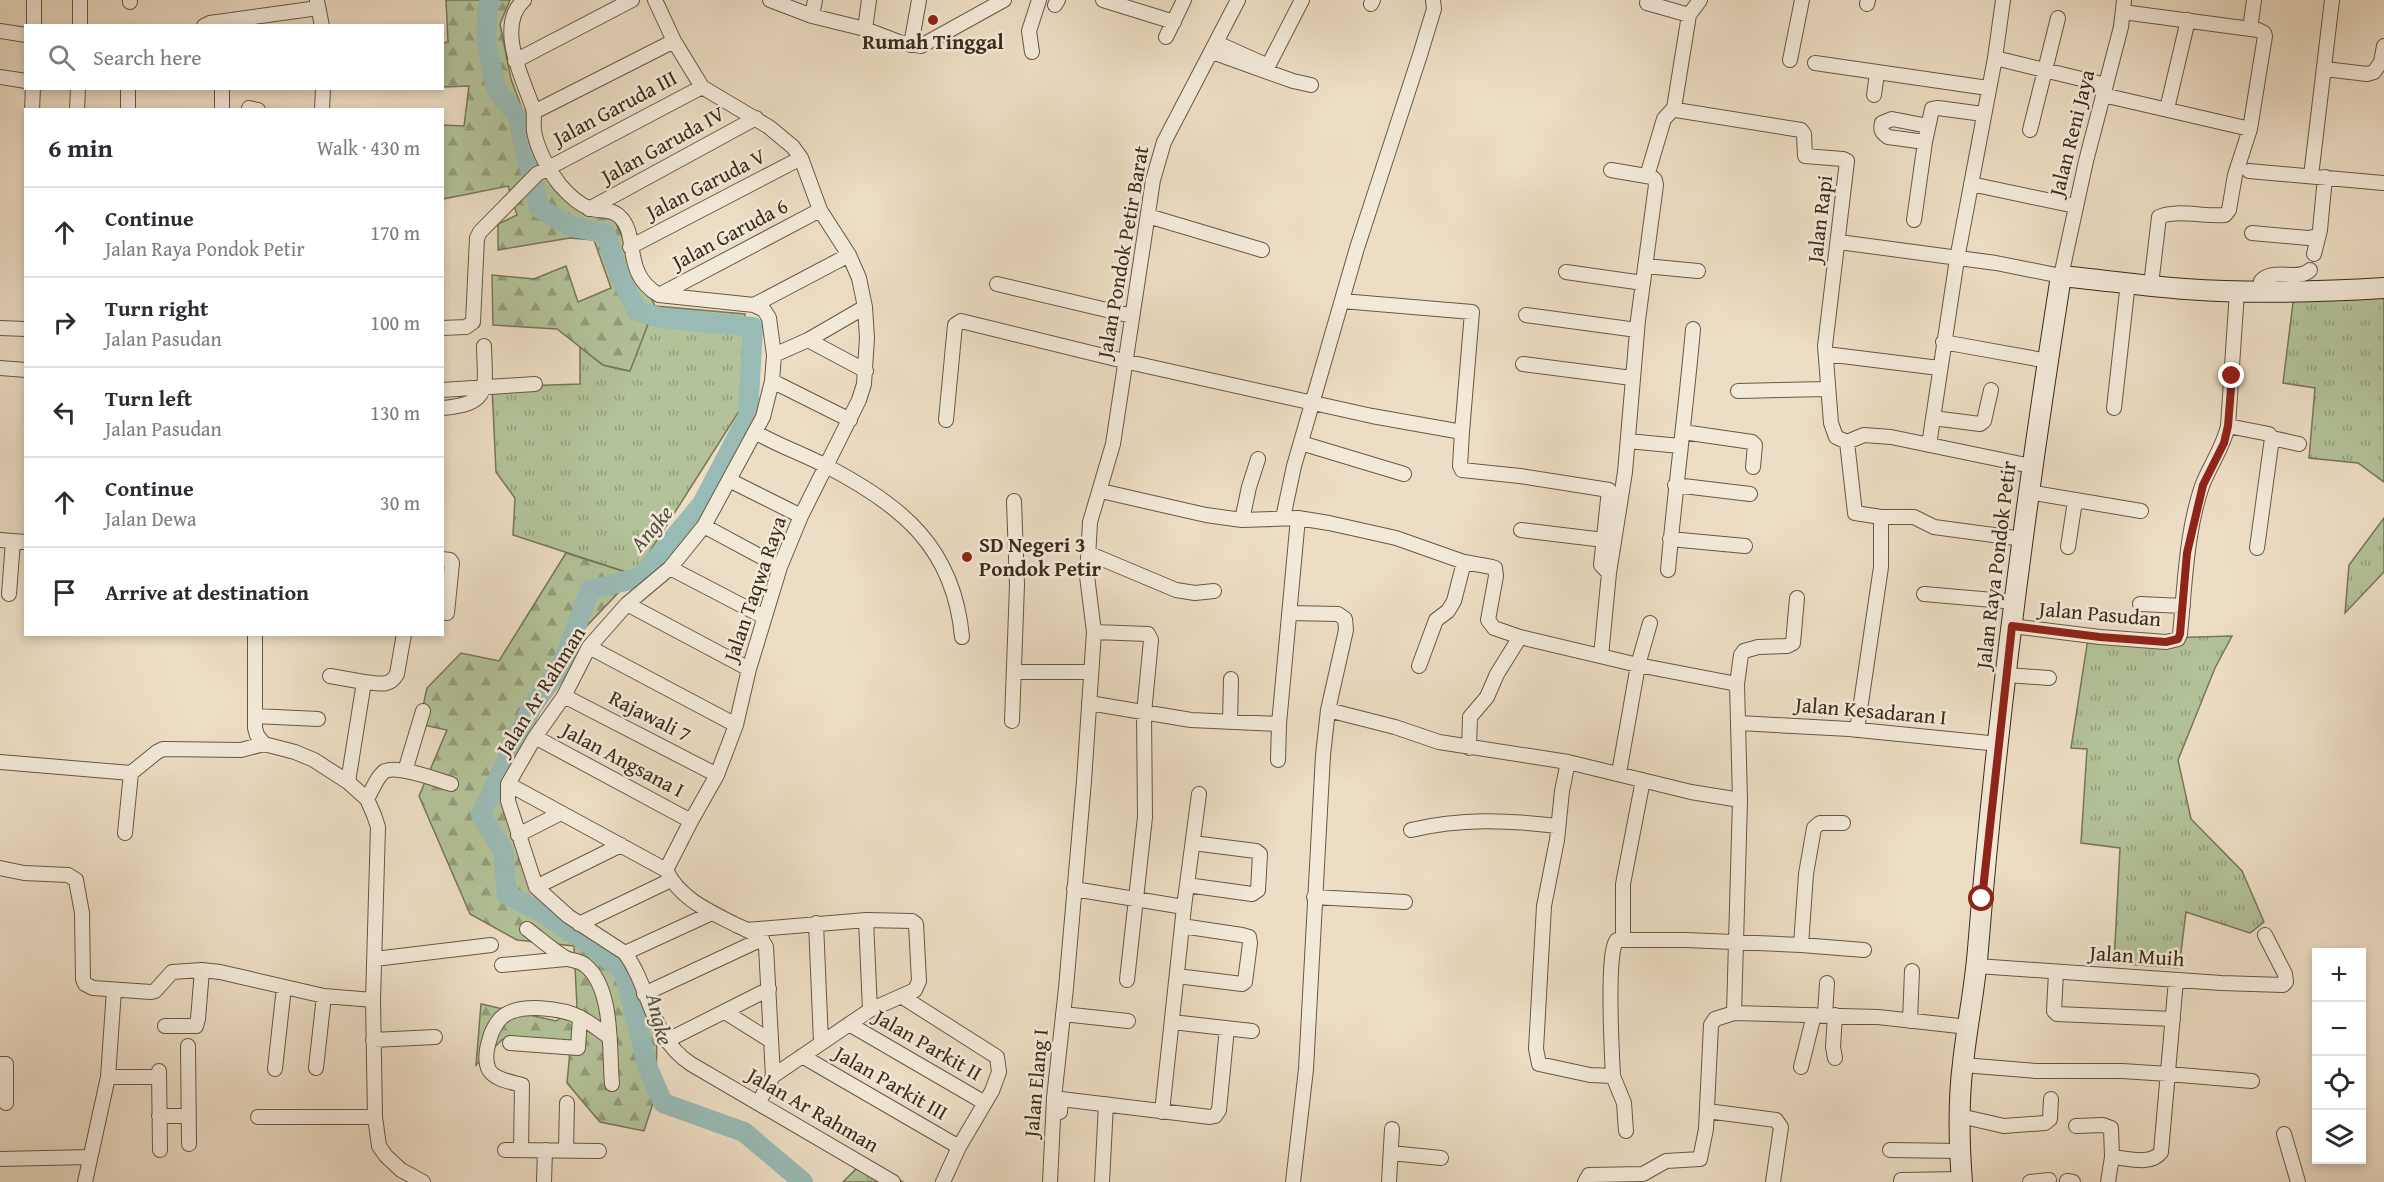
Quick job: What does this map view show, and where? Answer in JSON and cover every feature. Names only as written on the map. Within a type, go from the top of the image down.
[{"type":"main road","points":[[2061,276],[2260,292],[2384,288]]},
{"type":"main road","name":"Jalan Raya Pondok Petir","points":[[1962,1181],[1960,1116],[1963,1065],[1977,966],[1984,873],[2031,466],[2061,276]]},
{"type":"street","points":[[34,0],[34,24]]},
{"type":"street","points":[[80,0],[80,24]]},
{"type":"street","points":[[524,0],[519,4],[511,36],[515,61],[534,112],[534,128],[543,171],[590,209],[619,215],[625,223],[639,275],[649,289],[659,295],[754,304],[849,255]]},
{"type":"street","points":[[515,61],[632,0]]},
{"type":"street","name":"Jalan Taqwa Raya","points":[[655,0],[674,41],[702,87],[756,118],[788,142],[801,158],[820,210],[849,255],[859,278],[865,308],[866,371],[862,392],[801,516],[780,567],[749,669],[736,725],[717,775],[691,820],[669,875]]},
{"type":"street","points":[[770,0],[812,16],[921,46],[1004,0]]},
{"type":"street","points":[[812,16],[815,0]]},
{"type":"street","points":[[865,29],[869,0]]},
{"type":"street","points":[[912,45],[919,0]]},
{"type":"street","points":[[975,18],[977,0]]},
{"type":"street","points":[[1032,52],[1029,31],[1039,0]]},
{"type":"street","points":[[1103,0],[1174,22]]},
{"type":"street","points":[[1166,37],[1184,0]]},
{"type":"street","name":"Jalan Pondok Petir Barat","points":[[1089,703],[1094,632],[1087,576],[1090,522],[1113,444],[1124,361],[1154,180],[1164,142],[1238,0]]},
{"type":"street","points":[[1214,48],[1268,66],[1302,0]]},
{"type":"street","points":[[1283,518],[1301,443],[1342,301],[1390,141],[1434,9],[1433,0]]},
{"type":"street","points":[[1647,177],[1664,119],[1674,108],[1689,15],[1700,0]]},
{"type":"street","points":[[1790,60],[1802,0]]},
{"type":"street","points":[[1929,445],[1957,259],[1995,58],[2003,0]]},
{"type":"street","points":[[2250,28],[2254,0]]},
{"type":"street","points":[[2314,254],[2318,236],[2318,177],[2332,0]]},
{"type":"street","points":[[1647,3],[1689,15]]},
{"type":"street","points":[[208,24],[317,4],[322,24]]},
{"type":"street","points":[[2123,6],[2188,21],[2250,28],[2264,33],[2265,36],[2250,129],[2235,175],[2229,210],[2225,215],[2166,214],[2159,217],[2151,285]]},
{"type":"street","name":"Jalan Reni Jaya","points":[[2061,276],[2075,206],[2105,90],[2123,6]]},
{"type":"street","points":[[2030,130],[2058,18]]},
{"type":"street","points":[[2167,108],[2188,21]]},
{"type":"street","points":[[0,32],[24,35]]},
{"type":"street","points":[[534,112],[674,41]]},
{"type":"street","points":[[2325,69],[2367,74],[2374,72],[2381,62],[2384,46]]},
{"type":"street","points":[[1214,48],[1293,81],[1311,85]]},
{"type":"street","points":[[1995,58],[2045,69],[2105,90],[2250,129]]},
{"type":"street","points":[[1815,63],[1988,88]]},
{"type":"street","points":[[1874,95],[1877,73]]},
{"type":"street","points":[[0,77],[24,81]]},
{"type":"street","name":"Jalan Garuda III","points":[[444,328],[466,327],[473,321],[477,238],[518,192],[543,171],[702,87]]},
{"type":"street","points":[[33,90],[33,108]]},
{"type":"street","points":[[77,108],[78,90]]},
{"type":"street","points":[[128,90],[128,108]]},
{"type":"street","points":[[222,90],[222,108]]},
{"type":"street","points":[[321,108],[323,90]]},
{"type":"street","name":"Jalan Rapi","points":[[1674,108],[1801,130],[1804,134],[1805,156],[1846,160],[1826,354],[1827,389],[1833,433],[1840,440],[1847,442]]},
{"type":"street","points":[[1914,220],[1925,142],[1934,108],[1983,114]]},
{"type":"street","name":"Jalan Garuda IV","points":[[590,209],[756,118]]},
{"type":"street","points":[[1925,142],[1888,137],[1880,128],[1882,123],[1892,120],[1928,126]]},
{"type":"street","name":"Jalan Garuda V","points":[[630,247],[801,158]]},
{"type":"street","points":[[1601,656],[1609,573],[1628,441],[1637,330],[1656,184],[1655,180],[1647,177],[1611,170]]},
{"type":"street","points":[[2249,171],[2383,183]]},
{"type":"street","points":[[1971,184],[2075,206]]},
{"type":"street","name":"Jalan Garuda 6","points":[[659,295],[820,210]]},
{"type":"street","points":[[1148,216],[1262,250]]},
{"type":"street","points":[[2252,233],[2308,238],[2318,236]]},
{"type":"street","points":[[1839,242],[1996,263],[2061,276]]},
{"type":"street","points":[[1645,266],[1698,271]]},
{"type":"street","points":[[2260,292],[2261,281],[2269,275],[2305,274],[2310,270]]},
{"type":"street","points":[[1566,272],[1643,283]]},
{"type":"street","points":[[2114,408],[2128,282]]},
{"type":"street","points":[[997,284],[1132,316]]},
{"type":"street","name":"Jalan Pasudan","points":[[2012,626],[2100,637],[2174,641],[2180,634],[2187,553],[2200,495],[2224,443],[2228,426],[2237,291]]},
{"type":"street","points":[[1342,301],[1472,312],[1462,432],[1460,466],[1462,470],[1520,476],[1609,490],[1601,565],[1609,573]]},
{"type":"street","name":"Jalan Ar Rahman","points":[[754,304],[764,310],[769,318],[774,356],[763,417],[704,526],[670,568],[627,604],[589,647],[564,696],[535,737],[508,784],[508,801],[536,887],[556,907],[625,953],[631,961],[666,1041],[682,1058],[893,1182]]},
{"type":"street","points":[[774,356],[865,308]]},
{"type":"street","points":[[1526,315],[1637,330]]},
{"type":"street","points":[[946,420],[955,325],[961,321],[1124,361],[1372,416],[1462,432]]},
{"type":"street","points":[[0,328],[24,328]]},
{"type":"street","points":[[1668,570],[1675,485],[1683,432],[1693,329]]},
{"type":"street","points":[[808,340],[866,371]]},
{"type":"street","points":[[1944,342],[2048,361]]},
{"type":"street","points":[[444,408],[470,404],[478,398],[485,387],[484,346]]},
{"type":"street","points":[[1826,354],[1939,368]]},
{"type":"street","points":[[1523,364],[1632,378]]},
{"type":"street","points":[[0,368],[24,370]]},
{"type":"street","points":[[771,381],[850,420]]},
{"type":"street","points":[[444,390],[535,384]]},
{"type":"street","points":[[1738,391],[1827,389]]},
{"type":"street","points":[[1933,418],[1980,424],[1984,421],[1991,390]]},
{"type":"street","points":[[2228,426],[2269,434],[2272,438],[2299,444]]},
{"type":"street","points":[[755,432],[826,466],[867,490],[903,517],[928,542],[950,579],[958,602],[962,637]]},
{"type":"street","points":[[1683,432],[1754,443],[1753,467]]},
{"type":"street","points":[[2023,539],[1934,527],[1914,517],[1881,517],[1855,513],[1847,442],[1864,435],[1876,435],[2031,466]]},
{"type":"street","points":[[2258,548],[2272,438]]},
{"type":"street","points":[[1628,441],[1680,446]]},
{"type":"street","points":[[1301,443],[1404,474]]},
{"type":"street","points":[[1242,520],[1258,459]]},
{"type":"street","points":[[729,480],[801,516]]},
{"type":"street","points":[[1675,485],[1750,494]]},
{"type":"street","points":[[1101,491],[1206,515],[1242,520],[1298,518],[1329,523],[1396,538],[1464,562],[1495,568],[1496,576],[1488,620],[1494,628],[1520,637],[1638,665],[1737,684]]},
{"type":"street","points":[[2028,492],[2141,511]]},
{"type":"street","points":[[1012,721],[1016,672],[1017,585],[1014,501]]},
{"type":"street","points":[[2068,547],[2075,501]]},
{"type":"street","points":[[1857,730],[1881,567],[1881,517]]},
{"type":"street","points":[[1278,760],[1279,724],[1298,518]]},
{"type":"street","points":[[704,526],[780,567]]},
{"type":"street","points":[[1521,531],[1604,540]]},
{"type":"street","points":[[1670,539],[1745,546]]},
{"type":"street","points":[[9,594],[13,541]]},
{"type":"street","points":[[1088,553],[1176,590],[1195,593],[1214,591]]},
{"type":"street","points":[[444,559],[450,560],[452,563],[447,613]]},
{"type":"street","points":[[1419,666],[1436,620],[1448,610],[1454,601],[1464,562]]},
{"type":"street","points":[[670,568],[764,617]]},
{"type":"street","points":[[1924,594],[2016,602]]},
{"type":"street","points":[[1734,1013],[1734,943],[1740,800],[1739,723],[1736,715],[1741,655],[1744,651],[1758,647],[1787,646],[1793,643],[1797,598]]},
{"type":"street","points":[[627,604],[749,669]]},
{"type":"street","points":[[2140,604],[2183,606]]},
{"type":"street","points":[[1289,613],[1338,614],[1345,619],[1344,640],[1328,710],[1314,897],[1306,1069],[1293,1182]]},
{"type":"street","points":[[1619,773],[1638,665],[1650,622]]},
{"type":"street","points":[[1094,632],[1148,634],[1150,637],[1144,713],[1145,817],[1134,900],[1127,980]]},
{"type":"street","points":[[255,636],[255,716],[257,735],[264,744]]},
{"type":"street","points":[[330,676],[386,684],[397,674],[404,636]]},
{"type":"street","points":[[1468,748],[1470,717],[1487,697],[1497,674],[1520,637]]},
{"type":"street","points":[[589,647],[736,725]]},
{"type":"street","points":[[1016,672],[1091,672]]},
{"type":"street","points":[[2007,675],[2049,678]]},
{"type":"street","points":[[1230,723],[1231,679]]},
{"type":"street","points":[[348,782],[364,682]]},
{"type":"street","name":"Rajawali 7","points":[[564,696],[717,775]]},
{"type":"street","points":[[1089,703],[1191,720],[1279,724]]},
{"type":"street","name":"Jalan Elang I","points":[[1050,1182],[1054,1098],[1066,988],[1089,703]]},
{"type":"street","points":[[1328,710],[1395,727],[1439,742],[1568,762],[1690,792],[1740,800]]},
{"type":"street","points":[[405,771],[423,711]]},
{"type":"street","points":[[255,716],[318,719]]},
{"type":"street","name":"Jalan Kesadaran I","points":[[1739,723],[1857,730],[1999,744]]},
{"type":"street","name":"Jalan Angsana I","points":[[535,737],[691,820]]},
{"type":"street","points":[[0,762],[131,773],[163,749],[241,750],[264,744],[295,752],[314,760],[348,782],[367,799],[378,827],[373,1000],[375,1117],[379,1146],[397,1176],[417,1181]]},
{"type":"street","points":[[1568,762],[1544,906],[1537,1061],[1544,1066],[1590,1075],[1612,1076]]},
{"type":"street","points":[[367,799],[382,773],[386,771],[405,771],[451,784]]},
{"type":"street","points":[[125,833],[131,773]]},
{"type":"street","points":[[1623,939],[1623,884],[1643,780]]},
{"type":"street","points":[[508,784],[621,845],[669,875],[693,902],[762,939],[766,947],[773,1076]]},
{"type":"street","points":[[1162,1112],[1184,907],[1199,794]]},
{"type":"street","points":[[518,835],[561,813]]},
{"type":"street","points":[[1411,830],[1439,823],[1488,820],[1558,825]]},
{"type":"street","points":[[1801,945],[1806,874],[1814,828],[1820,823],[1843,823]]},
{"type":"street","points":[[1187,885],[1252,894],[1258,890],[1260,854],[1256,850],[1192,843]]},
{"type":"street","points":[[536,887],[621,845]]},
{"type":"street","points":[[0,868],[24,873],[73,876],[76,880],[82,913],[83,979],[85,984],[93,988],[151,992],[155,991],[172,972],[202,970],[324,996],[373,1000]]},
{"type":"street","points":[[579,924],[669,875]]},
{"type":"street","points":[[1074,889],[1184,907]]},
{"type":"street","points":[[1314,897],[1405,902]]},
{"type":"street","points":[[625,953],[712,913]]},
{"type":"street","points":[[746,930],[866,920],[912,921],[916,924],[918,986],[915,990],[870,1010],[821,1040],[773,1076],[759,1102]]},
{"type":"street","points":[[866,920],[870,1010]]},
{"type":"street","points":[[816,923],[821,1040]]},
{"type":"street","points":[[1177,976],[1242,984],[1245,982],[1250,943],[1249,938],[1242,935],[1182,926]]},
{"type":"street","points":[[527,929],[566,959]]},
{"type":"street","name":"Jalan Muih","points":[[1977,966],[2278,985],[2286,981],[2285,974],[2265,935]]},
{"type":"street","points":[[644,994],[762,939]]},
{"type":"street","points":[[1626,1131],[1624,1103],[1612,1076],[1611,987],[1614,943],[1623,939],[1801,945],[1864,950]]},
{"type":"street","points":[[375,959],[491,945]]},
{"type":"street","points":[[502,965],[566,959],[583,963],[592,972],[601,986],[606,1005],[612,1084]]},
{"type":"street","points":[[165,1026],[196,1026],[202,970]]},
{"type":"street","points":[[1910,1021],[1912,971]]},
{"type":"street","points":[[2056,972],[2054,1011],[2057,1014],[2173,1020]]},
{"type":"street","points":[[2112,1156],[2149,1160],[2158,1157],[2163,1143],[2176,980]]},
{"type":"street","points":[[1827,983],[1825,1015],[1834,1058]]},
{"type":"street","points":[[275,1069],[284,987]]},
{"type":"street","points":[[666,1041],[769,989]]},
{"type":"street","points":[[85,1182],[108,1077],[114,990]]},
{"type":"street","points":[[316,1068],[324,996]]},
{"type":"street","points":[[901,996],[997,1057],[999,1072],[985,1103],[959,1147],[942,1182]]},
{"type":"street","points":[[521,1150],[522,1085],[499,1078],[489,1070],[486,1056],[490,1036],[501,1018],[515,1011],[532,1008],[555,1010],[580,1017],[608,1036]]},
{"type":"street","points":[[725,1012],[771,1041]]},
{"type":"street","points":[[1585,1182],[1589,1175],[1643,1174],[1666,1161],[1699,1160],[1703,1148],[1707,1111],[1711,1025],[1715,1019],[1734,1013],[1825,1015],[1968,1027]]},
{"type":"street","points":[[1063,1014],[1128,1021]]},
{"type":"street","points":[[1802,1067],[1825,1015]]},
{"type":"street","points":[[510,1043],[578,1048],[580,1017]]},
{"type":"street","points":[[1172,1022],[1252,1031]]},
{"type":"street","name":"Jalan Parkit II","points":[[849,1023],[985,1103]]},
{"type":"street","points":[[1056,1182],[1061,1099],[1210,1117],[1218,1113],[1227,1028]]},
{"type":"street","points":[[373,1040],[435,1037]]},
{"type":"street","points":[[188,1046],[189,1144]]},
{"type":"street","name":"Jalan Parkit III","points":[[802,1056],[959,1147]]},
{"type":"street","points":[[0,1064],[6,1064],[6,1103]]},
{"type":"street","points":[[1963,1065],[2036,1071],[2122,1071],[2252,1081]]},
{"type":"street","points":[[108,1077],[159,1074],[160,1150]]},
{"type":"street","points":[[1960,1116],[2004,1126],[2048,1123],[2052,1099]]},
{"type":"street","points":[[566,1150],[567,1103]]},
{"type":"street","points":[[1102,1182],[1106,1104]]},
{"type":"street","points":[[1707,1111],[1776,1120],[1781,1127],[1773,1182]]},
{"type":"street","points":[[159,1116],[189,1116]]},
{"type":"street","points":[[258,1117],[375,1117]]},
{"type":"street","points":[[2076,1126],[2109,1127],[2112,1133],[2112,1156],[2108,1182]]},
{"type":"street","points":[[1389,1182],[1392,1129]]},
{"type":"street","points":[[2284,1134],[2298,1182]]},
{"type":"street","points":[[505,1150],[599,1151]]},
{"type":"street","points":[[544,1182],[545,1150]]},
{"type":"street","points":[[1890,1150],[1960,1151]]},
{"type":"street","points":[[1391,1153],[1441,1158]]},
{"type":"street","points":[[0,1159],[90,1157]]},
{"type":"street","points":[[1901,1179],[1962,1181]]},
{"type":"street","points":[[2030,1182],[2049,1179]]},
{"type":"green space","points":[[446,0],[510,0],[500,24],[511,79],[548,178],[612,215],[655,306],[630,371],[603,365],[557,329],[493,325],[492,275],[534,279],[566,266],[578,302],[611,288],[594,240],[570,238],[498,250],[498,224],[517,215],[508,186],[444,199],[444,125],[464,126],[469,86],[444,87],[444,43],[448,42]]},
{"type":"green space","points":[[2384,284],[2384,482],[2358,463],[2309,458],[2315,388],[2283,383],[2295,287]]},
{"type":"green space","points":[[655,306],[745,314],[743,405],[635,575],[513,535],[515,498],[496,472],[492,387],[580,384],[580,347],[603,365],[629,371]]},
{"type":"green space","points":[[2384,518],[2384,572],[2345,613],[2349,565]]},
{"type":"green space","points":[[566,553],[635,575],[582,631],[502,764],[508,798],[532,881],[627,964],[657,1028],[656,1094],[644,1131],[600,1122],[567,1083],[570,1051],[503,1039],[476,1065],[481,1004],[556,1021],[577,1007],[574,946],[517,940],[470,914],[419,796],[447,730],[419,724],[427,688],[461,653],[499,661]]},
{"type":"green space","points":[[2089,632],[2163,638],[2232,636],[2215,668],[2178,760],[2191,819],[2242,871],[2264,922],[2250,933],[2186,912],[2179,968],[2114,963],[2120,848],[2081,843],[2087,749],[2071,748]]},
{"type":"green space","points":[[865,1160],[903,1182],[843,1182]]},
{"type":"waterway","name":"Angke","points":[[490,0],[487,9],[486,42],[496,88],[517,116],[539,208],[570,226],[606,234],[619,275],[637,311],[662,318],[753,327],[748,416],[702,504],[641,577],[590,590],[561,667],[532,707],[481,815],[503,850],[507,895],[539,911],[585,941],[624,972],[648,1068],[663,1103],[744,1132],[803,1182]]},
{"type":"place","name":"Rumah Tinggal","points":[[933,20]]},
{"type":"place","name":"SD Negeri 3 Pondok Petir","points":[[967,557]]},
{"type":"route","points":[[1982,899],[2012,626],[2100,637],[2166,642],[2178,639],[2187,553],[2203,485],[2224,443],[2228,426],[2232,376]]}]
